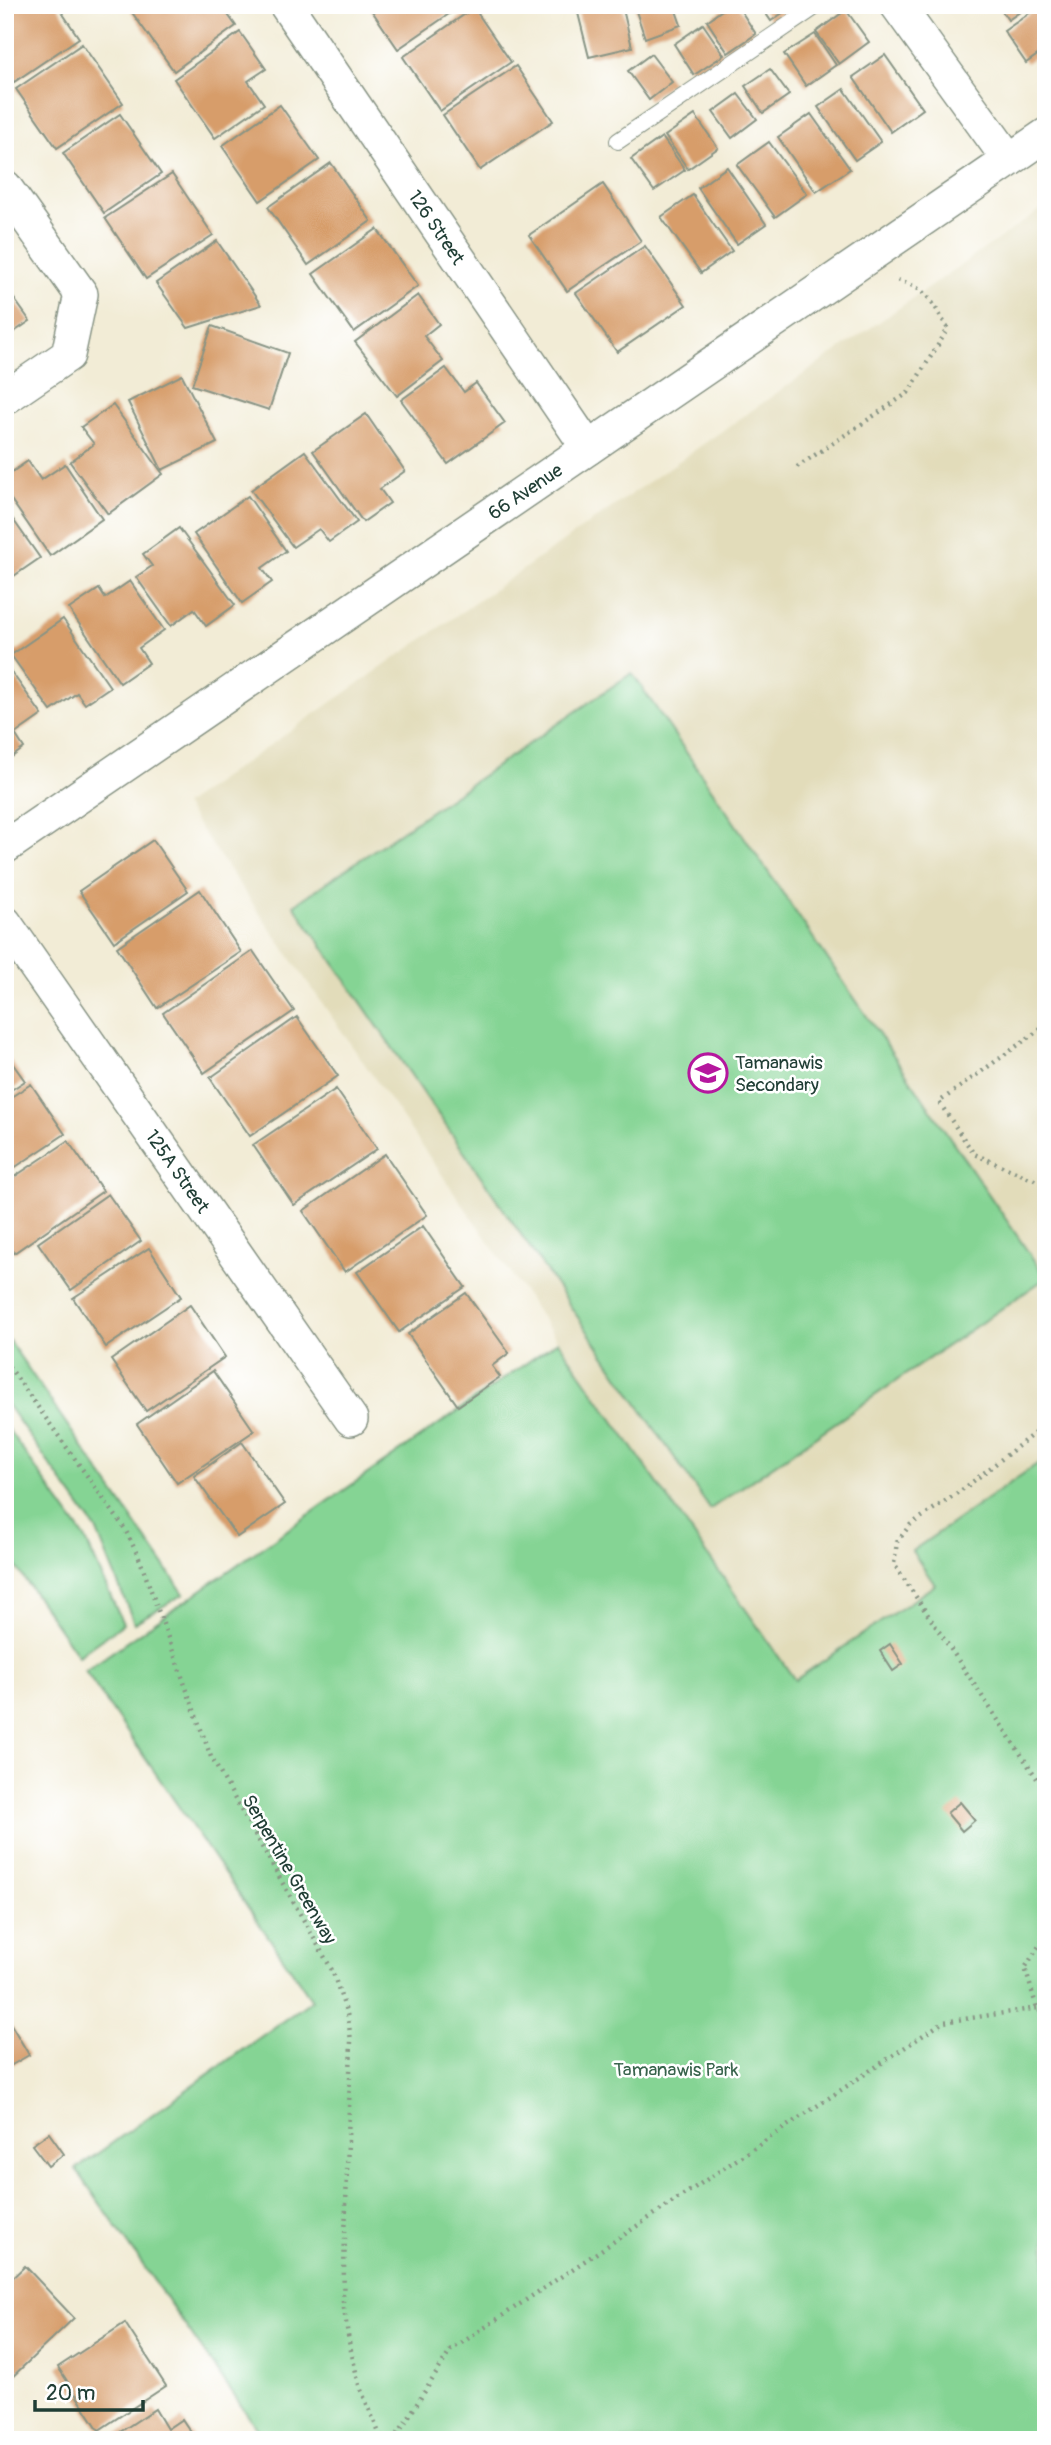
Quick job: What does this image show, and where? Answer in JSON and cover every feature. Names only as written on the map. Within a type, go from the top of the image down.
[{"type":"street","name":"126 Street","points":[[286,5],[588,448]]},
{"type":"street","points":[[897,5],[1009,160]]},
{"type":"street","name":"66 Avenue","points":[[5,847],[1046,135]]},
{"type":"street","points":[[5,187],[81,294],[68,355],[5,398]]},
{"type":"street","name":"125A Street","points":[[5,923],[351,1419]]},
{"type":"lane","points":[[618,141],[818,5]]},
{"type":"path","points":[[797,467],[908,393],[948,329],[928,296],[915,285],[896,280]]},
{"type":"path","points":[[1046,1025],[939,1102],[974,1154],[1046,1185]]},
{"type":"path","name":"Serpentine Greenway","points":[[5,1361],[125,1529],[140,1560],[211,1758],[332,1970],[344,2000],[351,2041],[343,2302],[359,2385],[382,2440]]},
{"type":"path","points":[[1046,1424],[967,1487],[910,1525],[897,1542],[894,1564],[1046,1792]]},
{"type":"path","points":[[1046,1936],[1025,1968],[1037,2008],[1046,2018]]},
{"type":"path","points":[[394,2440],[451,2350],[943,2022],[1046,2007]]},
{"type":"shaded area","name":"Tamanawis Secondary","points":[[1046,206],[1046,1510],[795,1681],[184,805]]},
{"type":"green space","points":[[632,673],[1046,1278],[710,1509],[294,905]]},
{"type":"green space","points":[[5,1335],[184,1594],[134,1623],[96,1529],[5,1402]]},
{"type":"green space","name":"Tamanawis Park","points":[[558,1341],[795,1680],[935,1585],[912,1551],[1046,1458],[1046,2440],[265,2440],[76,2169],[312,2000],[85,1671]]},
{"type":"green space","points":[[5,1425],[85,1538],[123,1624],[78,1656],[5,1551]]},
{"type":"building","points":[[5,5],[57,5],[79,38],[14,82],[5,68]]},
{"type":"building","points":[[139,5],[221,5],[236,26],[174,71],[131,11]]},
{"type":"building","points":[[368,5],[462,5],[398,49]]},
{"type":"building","points":[[576,5],[622,5],[632,47],[589,57]]},
{"type":"building","points":[[634,5],[674,5],[681,25],[645,38]]},
{"type":"building","points":[[729,5],[737,5],[756,34],[728,53],[707,21]]},
{"type":"building","points":[[760,5],[794,5],[771,21]]},
{"type":"building","points":[[998,5],[1030,5],[1008,20]]},
{"type":"building","points":[[1041,5],[1046,5],[1046,49],[1026,63],[1004,31]]},
{"type":"building","points":[[474,8],[511,62],[440,111],[403,57]]},
{"type":"building","points":[[846,10],[869,42],[839,64],[816,32]]},
{"type":"building","points":[[703,24],[724,55],[694,75],[674,44]]},
{"type":"building","points":[[240,32],[266,69],[248,81],[264,104],[215,138],[174,79]]},
{"type":"building","points":[[815,34],[836,65],[806,86],[784,54]]},
{"type":"building","points":[[82,44],[123,103],[57,148],[16,89]]},
{"type":"building","points":[[651,54],[672,82],[649,100],[628,71]]},
{"type":"building","points":[[885,55],[923,109],[891,132],[853,77]]},
{"type":"building","points":[[516,66],[553,121],[480,170],[443,115]]},
{"type":"building","points":[[770,69],[789,95],[763,113],[745,86]]},
{"type":"building","points":[[844,89],[881,142],[855,160],[818,107]]},
{"type":"building","points":[[738,94],[757,119],[732,138],[713,112]]},
{"type":"building","points":[[280,105],[319,160],[260,201],[222,146]]},
{"type":"building","points":[[120,114],[161,174],[104,213],[63,153]]},
{"type":"building","points":[[811,114],[850,169],[816,192],[778,137]]},
{"type":"building","points":[[695,115],[718,148],[688,169],[665,136]]},
{"type":"building","points":[[662,137],[685,170],[654,191],[631,159]]},
{"type":"building","points":[[769,142],[807,194],[775,217],[737,165]]},
{"type":"building","points":[[331,163],[371,221],[308,265],[268,207]]},
{"type":"building","points":[[727,167],[766,224],[737,244],[698,188]]},
{"type":"building","points":[[172,174],[213,235],[146,279],[105,218]]},
{"type":"building","points":[[603,184],[641,241],[567,291],[529,235]]},
{"type":"building","points":[[693,195],[732,251],[701,273],[661,217]]},
{"type":"building","points":[[377,229],[418,286],[354,332],[313,274]]},
{"type":"building","points":[[217,241],[261,305],[188,328],[156,283]]},
{"type":"building","points":[[645,246],[686,305],[617,352],[576,293]]},
{"type":"building","points":[[5,286],[30,321],[5,338]]},
{"type":"building","points":[[418,295],[439,324],[424,336],[443,361],[397,396],[355,342]]},
{"type":"building","points":[[212,326],[288,353],[269,410],[192,385]]},
{"type":"building","points":[[446,368],[464,392],[476,383],[505,423],[448,464],[401,400]]},
{"type":"building","points":[[182,375],[217,443],[162,470],[128,402]]},
{"type":"building","points":[[113,405],[163,474],[108,514],[70,462],[94,444],[81,427]]},
{"type":"building","points":[[366,414],[405,471],[380,489],[390,503],[363,522],[313,451]]},
{"type":"building","points":[[305,451],[357,522],[329,542],[319,529],[293,547],[251,490]]},
{"type":"building","points":[[28,461],[41,480],[65,464],[102,519],[50,556],[5,491],[5,477]]},
{"type":"building","points":[[248,496],[286,551],[262,568],[272,582],[242,603],[194,534]]},
{"type":"building","points":[[5,508],[40,558],[5,582]]},
{"type":"building","points":[[179,528],[235,605],[206,626],[194,609],[171,626],[136,577],[152,566],[143,554]]},
{"type":"building","points":[[130,581],[164,630],[139,648],[149,663],[120,683],[69,609],[99,589],[105,598]]},
{"type":"building","points":[[63,619],[110,687],[85,704],[77,693],[51,711],[11,655]]},
{"type":"building","points":[[5,663],[42,715],[15,734],[24,748],[5,762]]},
{"type":"building","points":[[153,840],[188,891],[114,942],[79,891]]},
{"type":"building","points":[[200,890],[241,952],[157,1008],[117,947]]},
{"type":"building","points":[[253,951],[294,1011],[204,1073],[163,1013]]},
{"type":"building","points":[[297,1017],[338,1076],[250,1136],[210,1078]]},
{"type":"building","points":[[5,1053],[25,1081],[5,1094]]},
{"type":"building","points":[[31,1084],[65,1134],[5,1174],[5,1101]]},
{"type":"building","points":[[336,1089],[377,1149],[294,1205],[253,1145]]},
{"type":"building","points":[[68,1141],[103,1191],[14,1253],[5,1240],[5,1183]]},
{"type":"building","points":[[385,1154],[427,1215],[345,1272],[303,1211]]},
{"type":"building","points":[[108,1194],[141,1241],[71,1290],[38,1243]]},
{"type":"building","points":[[423,1226],[465,1287],[399,1332],[357,1272]]},
{"type":"building","points":[[149,1248],[181,1297],[106,1347],[73,1298]]},
{"type":"building","points":[[466,1293],[509,1353],[492,1366],[500,1377],[458,1406],[408,1334]]},
{"type":"building","points":[[190,1305],[225,1357],[146,1411],[111,1360]]},
{"type":"building","points":[[213,1371],[254,1431],[177,1483],[137,1424]]},
{"type":"building","points":[[242,1442],[285,1504],[237,1537],[194,1476]]},
{"type":"building","points":[[890,1644],[903,1664],[893,1671],[880,1651]]},
{"type":"building","points":[[960,1802],[975,1820],[962,1831],[947,1813]]},
{"type":"building","points":[[9,2021],[29,2055],[10,2066],[5,2058],[5,2023]]},
{"type":"building","points":[[49,2133],[64,2154],[48,2166],[32,2145]]},
{"type":"building","points":[[25,2266],[74,2318],[9,2380],[5,2376],[5,2285]]},
{"type":"building","points":[[125,2323],[166,2386],[99,2430],[58,2367]]},
{"type":"building","points":[[155,2409],[167,2429],[182,2419],[196,2440],[108,2440]]},
{"type":"place","name":"Tamanawis Secondary","points":[[708,1073]]}]
